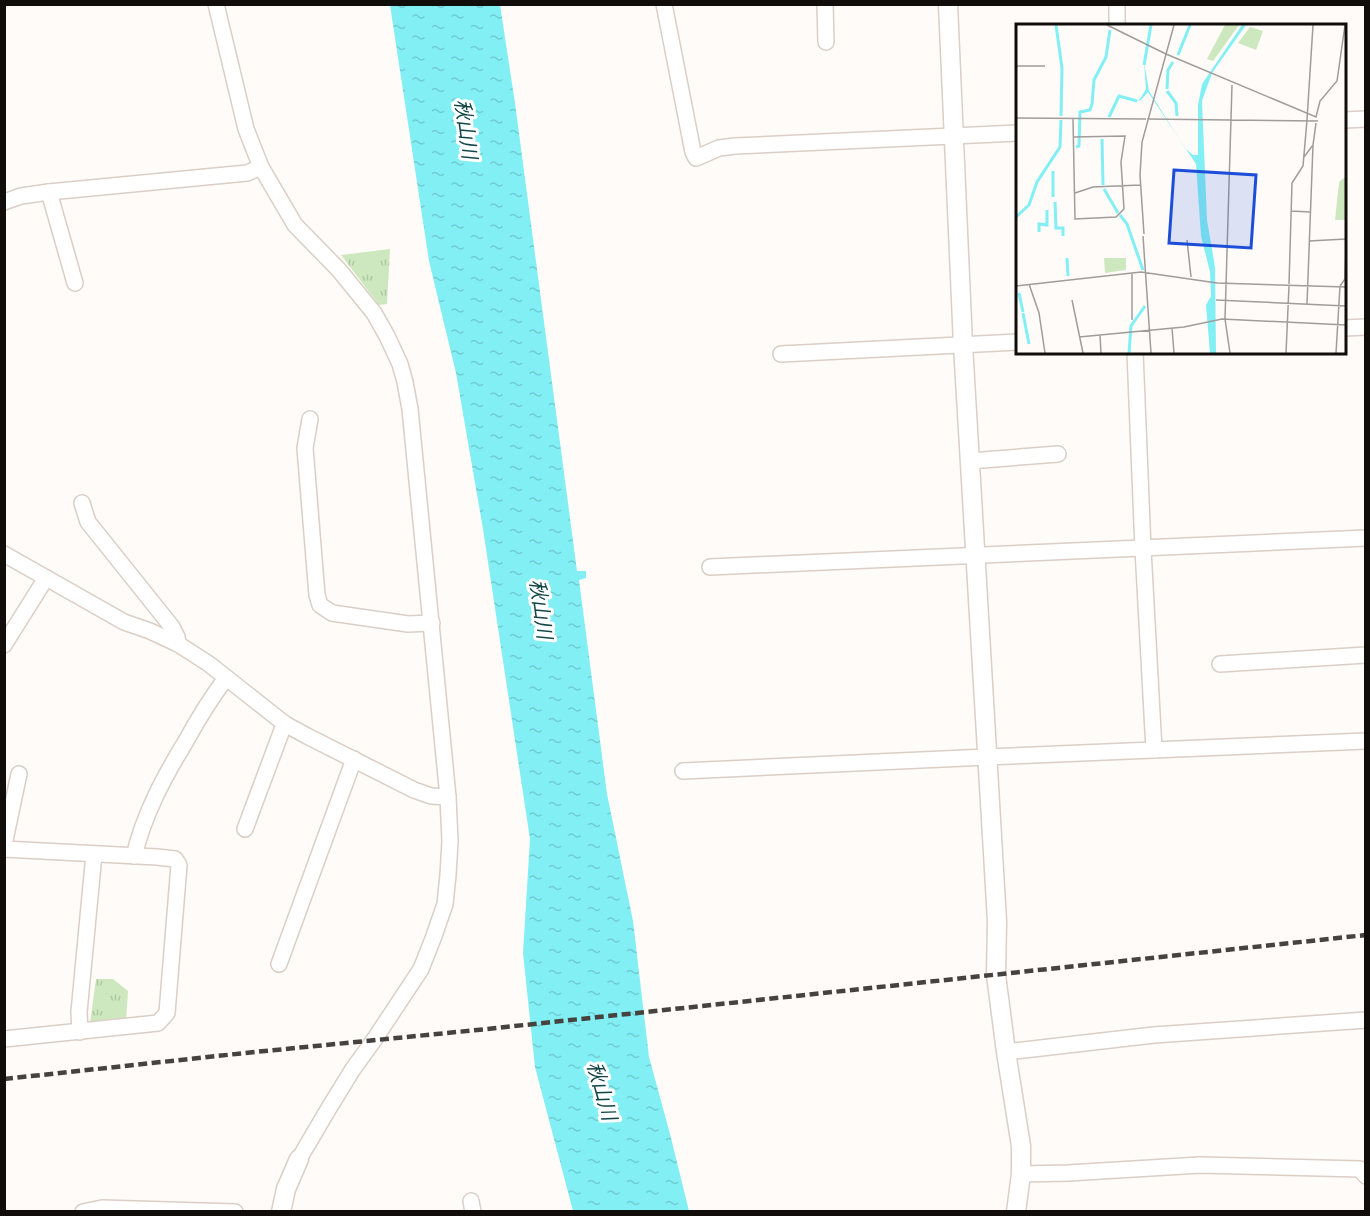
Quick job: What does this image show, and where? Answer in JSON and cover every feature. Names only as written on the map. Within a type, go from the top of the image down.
[{"type":"street","points":[[216,4],[246,129],[261,167],[295,225],[339,270],[374,313],[400,364],[410,409],[448,797],[450,841],[444,904],[421,969],[328,1107],[299,1159],[286,1189],[281,1212]]},
{"type":"street","points":[[664,4],[696,158],[719,148],[735,146],[1016,133]]},
{"type":"street","points":[[825,4],[826,42]]},
{"type":"street","points":[[948,4],[963,345],[997,921],[996,975],[1021,1146],[1022,1173],[1016,1212]]},
{"type":"street","points":[[1117,4],[1117,24]]},
{"type":"street","points":[[1346,120],[1365,119]]},
{"type":"street","points":[[4,202],[21,196],[49,192],[247,173],[261,167]]},
{"type":"street","points":[[49,192],[75,283]]},
{"type":"street","points":[[1346,328],[1365,327]]},
{"type":"street","points":[[781,354],[1016,342]]},
{"type":"street","points":[[1135,354],[1154,750]]},
{"type":"street","points":[[310,419],[305,448],[317,595],[320,604],[332,614],[408,624],[432,623]]},
{"type":"street","points":[[970,460],[1058,454]]},
{"type":"street","points":[[82,503],[88,522],[172,627],[178,644]]},
{"type":"street","points":[[710,567],[1365,538]]},
{"type":"street","points":[[4,554],[124,622],[178,644],[209,664],[285,724],[306,736],[414,790],[432,796],[448,797]]},
{"type":"street","points":[[4,645],[45,578]]},
{"type":"street","points":[[1220,664],[1365,656]]},
{"type":"street","points":[[134,856],[142,828],[163,779],[226,678]]},
{"type":"street","points":[[245,829],[285,724]]},
{"type":"street","points":[[683,771],[1365,741]]},
{"type":"street","points":[[279,964],[354,759]]},
{"type":"street","points":[[4,1039],[158,1023],[167,1013],[179,865],[175,859],[4,847],[19,774]]},
{"type":"street","points":[[80,1032],[79,1012],[94,854]]},
{"type":"street","points":[[1006,1052],[1154,1035],[1365,1020]]},
{"type":"street","points":[[1022,1173],[1068,1173],[1200,1165],[1359,1169],[1365,1176]]},
{"type":"street","points":[[83,1212],[102,1208],[235,1212]]},
{"type":"green space","points":[[390,249],[387,304],[379,305],[341,255]]},
{"type":"green space","points":[[96,979],[113,979],[128,991],[126,1022],[90,1023]]},
{"type":"water","name":"秋山川","points":[[390,5],[500,5],[577,571],[586,571],[586,578],[579,580],[607,794],[633,921],[649,1057],[689,1211],[573,1211],[535,1067],[523,953],[530,839],[483,529],[456,373],[429,261]]},
{"type":"railway","points":[[4,1079],[1366,935]]}]
